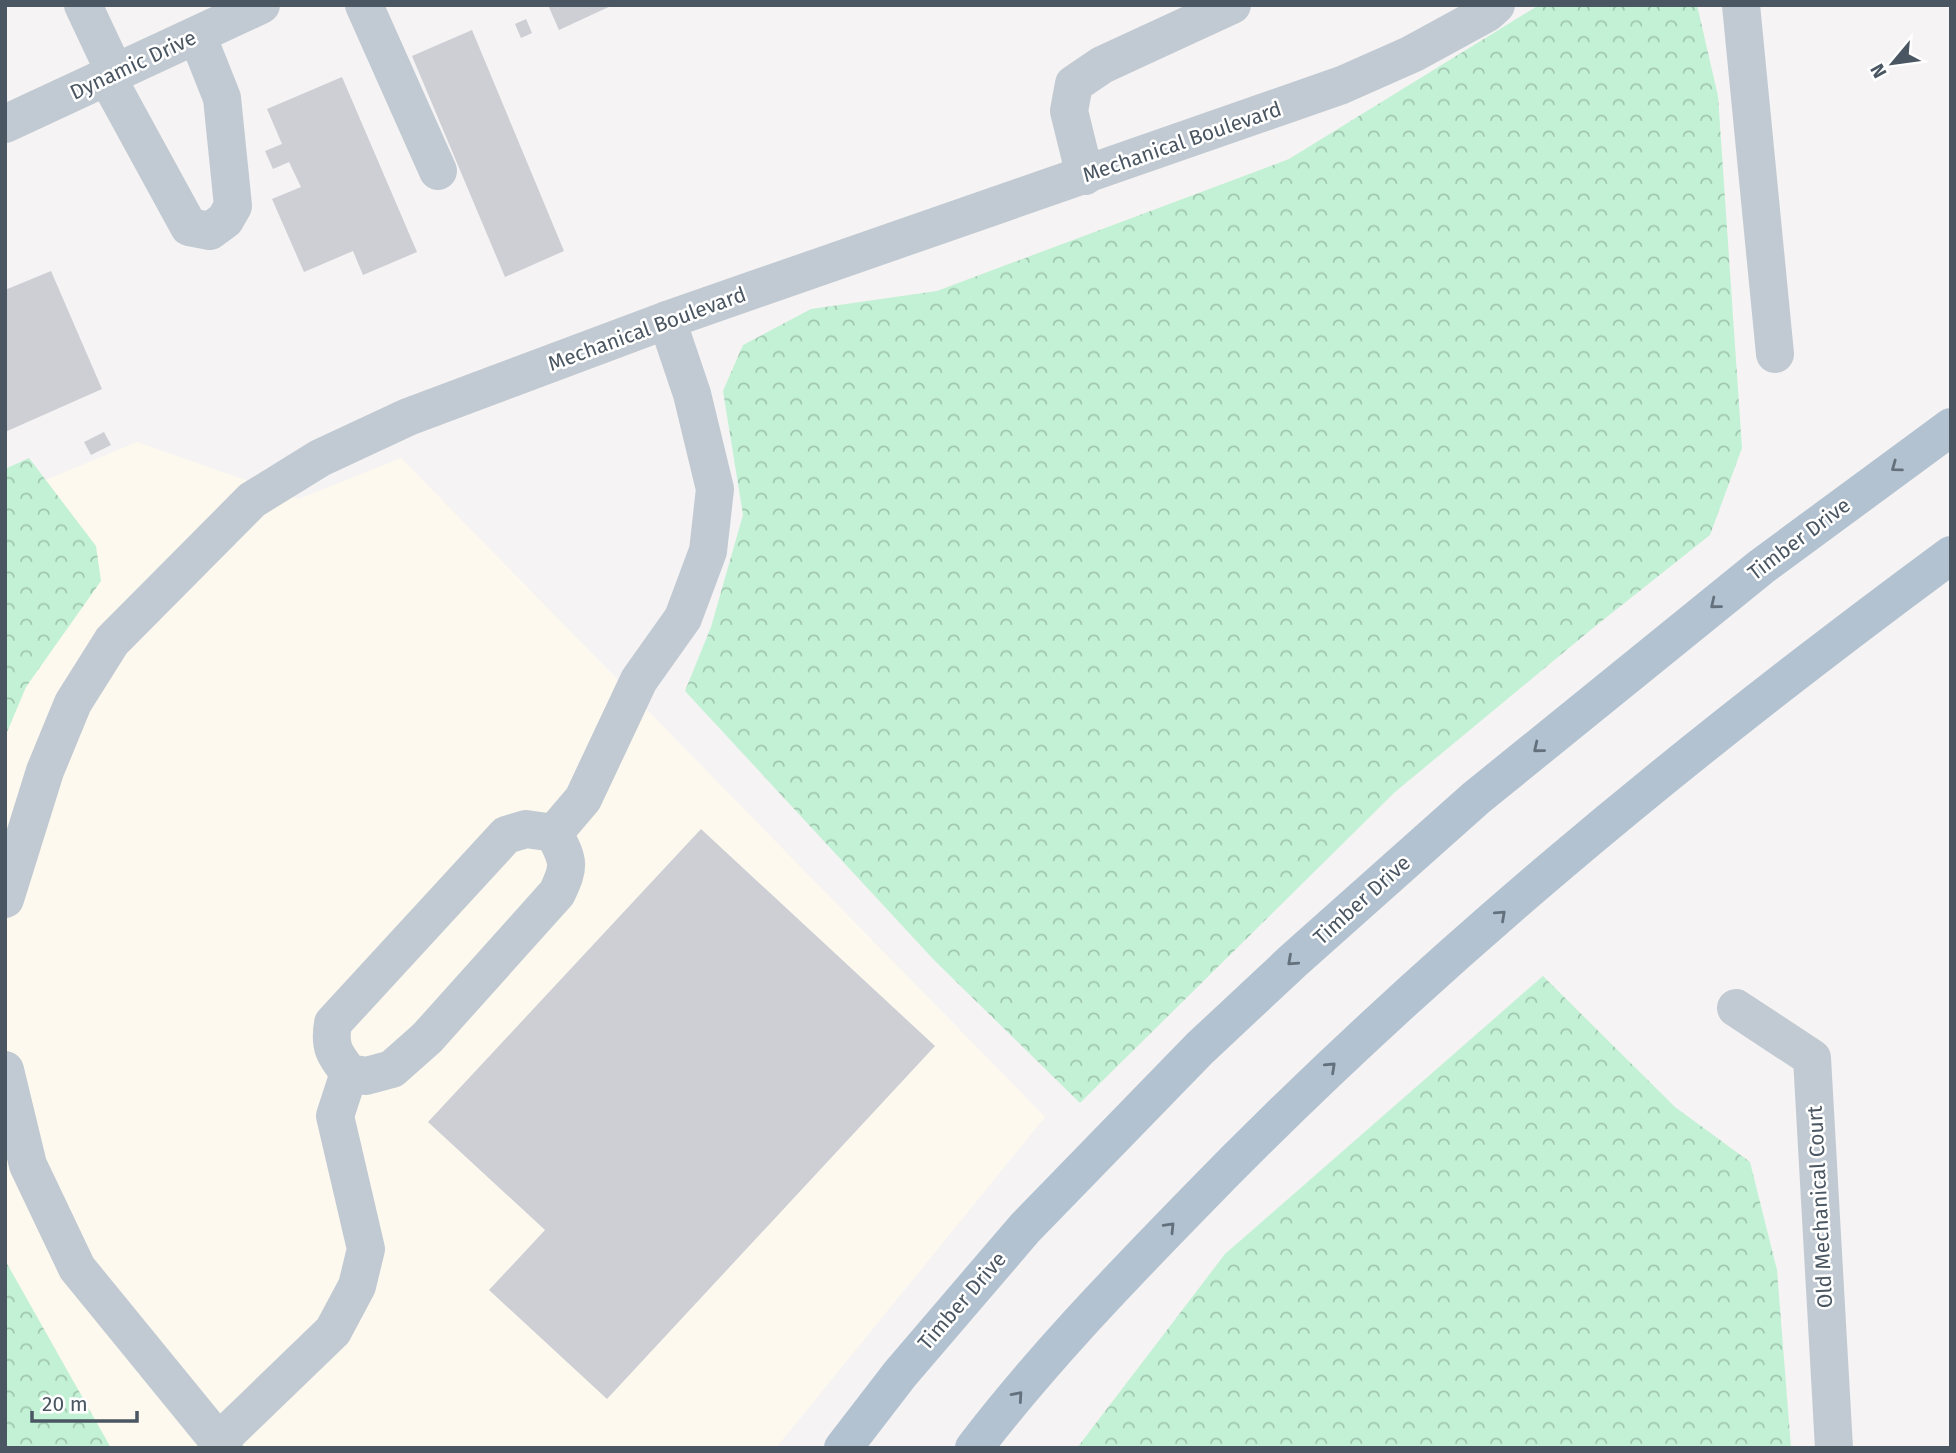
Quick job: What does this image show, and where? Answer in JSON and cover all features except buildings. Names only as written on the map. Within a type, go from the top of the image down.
[{"type":"main road","name":"Timber Drive","points":[[843,1448],[900,1374],[1026,1228],[1200,1048],[1293,961],[1476,797],[1761,567],[1951,426]]},
{"type":"main road","points":[[974,1448],[1102,1298],[1272,1122],[1362,1038],[1544,877],[1824,649],[1951,555]]},
{"type":"street","points":[[83,5],[111,75],[189,228],[210,231],[225,220],[233,206],[222,98],[207,22]]},
{"type":"street","name":"Dynamic Drive","points":[[5,124],[111,75],[207,22],[261,5]]},
{"type":"street","points":[[364,5],[438,171]]},
{"type":"street","points":[[1085,176],[1069,111],[1074,84],[1102,65],[1232,5]]},
{"type":"street","name":"Mechanical Boulevard","points":[[5,899],[45,771],[73,703],[112,641],[252,500],[320,458],[408,417],[667,320],[1342,86],[1412,54],[1487,13],[1496,5]]},
{"type":"street","points":[[1741,5],[1775,354]]},
{"type":"street","points":[[554,833],[583,799],[639,680],[683,618],[708,551],[715,489],[692,394],[667,320]]},
{"type":"street","points":[[526,829],[554,833],[564,854],[567,872],[557,893],[427,1038],[392,1069],[366,1076],[349,1073],[335,1056],[330,1040],[334,1023],[506,835],[526,829]]},
{"type":"street","name":"Old Mechanical Court","points":[[1736,1008],[1812,1058],[1834,1448]]},
{"type":"street","points":[[5,1070],[28,1164],[77,1268],[221,1445],[333,1331],[357,1286],[366,1250],[335,1116],[349,1073]]},
{"type":"shaded area","points":[[137,442],[299,499],[401,458],[1045,1117],[776,1448],[27,1448],[5,1406],[5,497]]},
{"type":"green space","points":[[1539,5],[1697,5],[1718,96],[1742,448],[1710,535],[1395,792],[1080,1103],[934,960],[685,691],[711,627],[743,515],[723,391],[743,345],[811,309],[937,291],[1289,159]]},
{"type":"green space","points":[[29,458],[96,546],[101,581],[26,687],[5,737],[5,469]]},
{"type":"green space","points":[[1543,976],[1675,1107],[1750,1162],[1777,1270],[1791,1448],[1077,1448],[1225,1254]]},
{"type":"green space","points":[[5,1260],[111,1448],[5,1448]]}]
